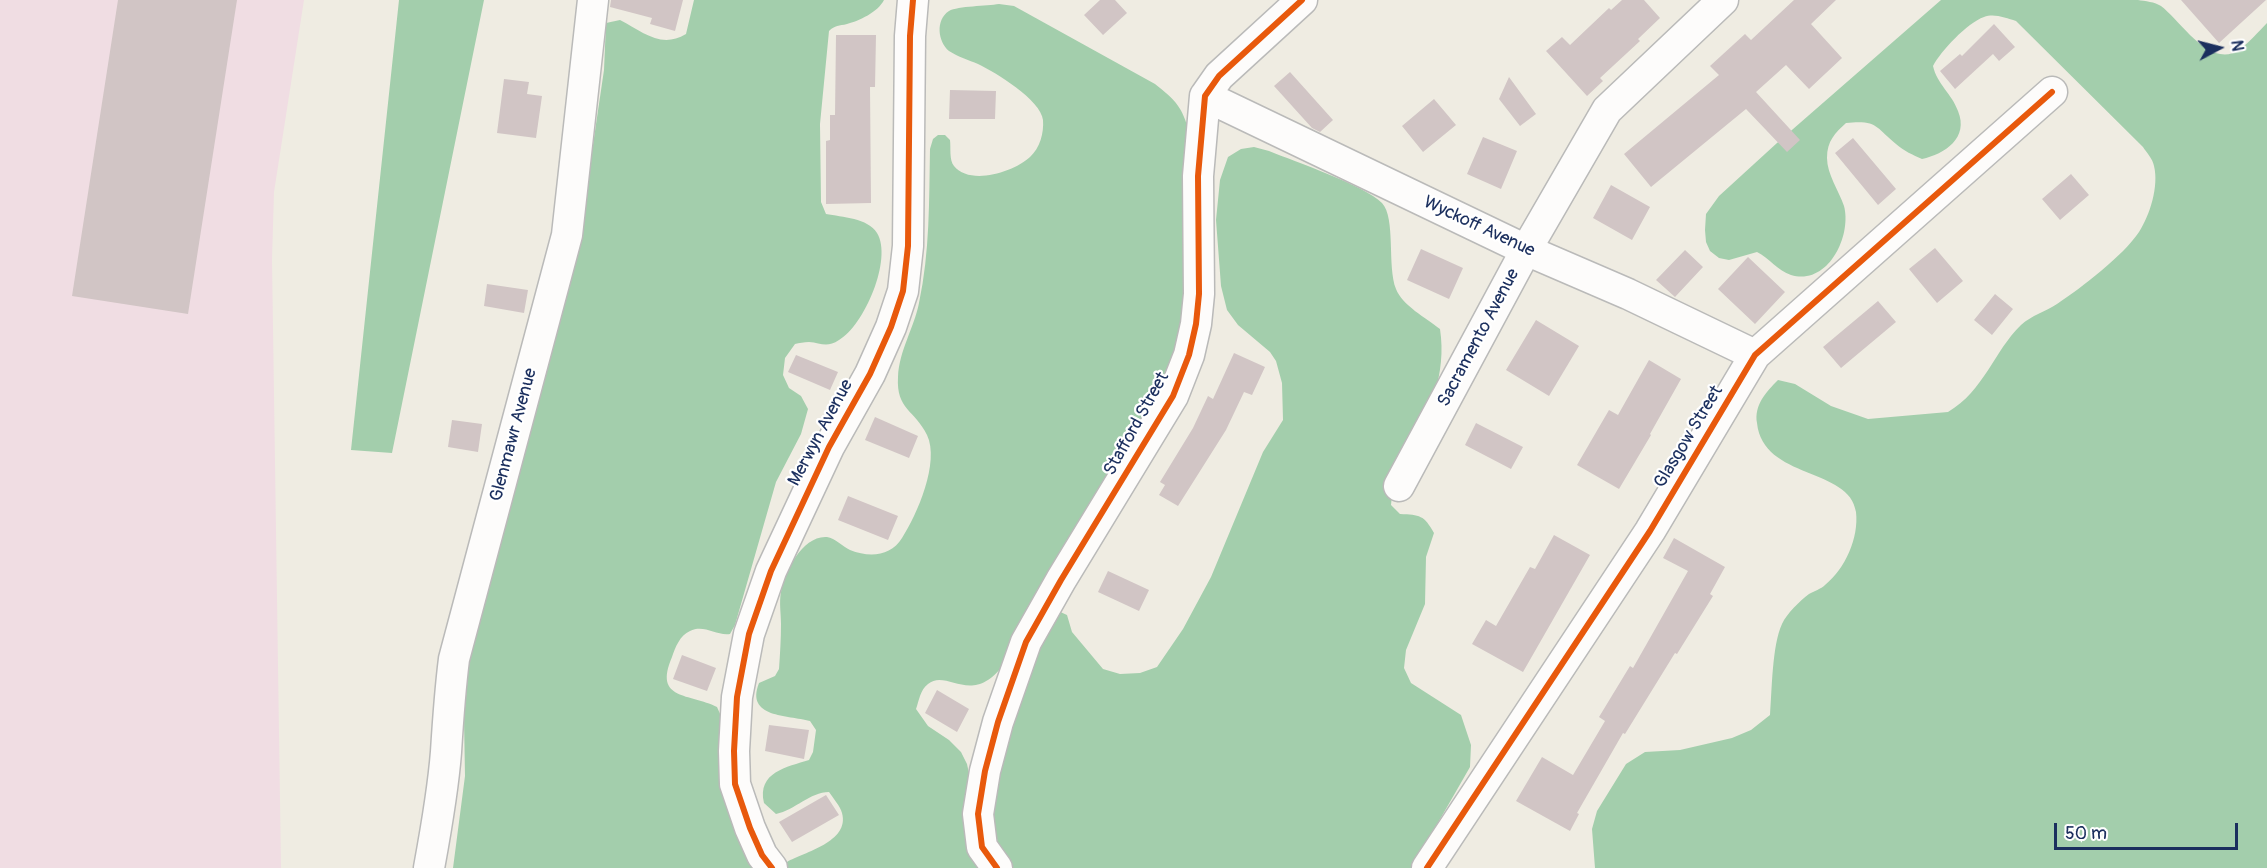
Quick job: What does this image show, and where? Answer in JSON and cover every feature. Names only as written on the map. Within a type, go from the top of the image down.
[{"type":"street","name":"Glenmawr Avenue","points":[[429,868],[440,809],[448,703],[454,659],[567,235],[593,0]]},
{"type":"street","name":"Merwyn Avenue","points":[[772,868],[762,855],[750,828],[735,784],[737,697],[749,634],[771,571],[829,447],[870,374],[891,327],[903,291],[908,246],[910,36],[913,0]]},
{"type":"street","points":[[1205,96],[1219,75],[1302,0]]},
{"type":"street","name":"Sacramento Avenue","points":[[1399,486],[1526,250],[1607,110],[1722,0]]},
{"type":"street","name":"Glasgow Street","points":[[1427,866],[1650,531],[1755,355],[2052,92]]},
{"type":"street","name":"Wyckoff Avenue","points":[[1205,96],[1526,250],[1628,294],[1755,355]]},
{"type":"street","name":"Stafford Street","points":[[997,868],[982,846],[978,814],[985,771],[998,722],[1026,642],[1173,396],[1189,355],[1196,324],[1199,294],[1198,176],[1205,96]]},
{"type":"shaded area","points":[[0,0],[304,0],[274,192],[272,260],[281,868],[0,868]]},
{"type":"green space","points":[[399,0],[484,0],[392,453],[351,450]]},
{"type":"green space","points":[[694,0],[884,0],[868,15],[829,31],[820,124],[821,202],[826,214],[861,221],[877,233],[881,244],[879,275],[858,321],[839,340],[827,344],[809,342],[795,344],[785,358],[783,375],[789,388],[801,396],[808,409],[801,434],[776,482],[735,625],[730,634],[705,629],[695,629],[686,633],[676,646],[667,671],[667,681],[677,693],[717,707],[721,716],[719,751],[757,868],[453,868],[465,776],[464,719],[469,663],[577,253],[604,70],[606,23],[620,20],[652,37],[668,40],[677,38],[686,34]]},
{"type":"green space","points":[[1941,0],[2138,0],[2150,2],[2161,6],[2197,41],[2218,54],[2229,54],[2240,49],[2267,23],[2267,868],[1595,868],[1592,829],[1597,811],[1626,764],[1645,752],[1680,750],[1732,738],[1751,730],[1770,715],[1774,656],[1782,624],[1802,600],[1823,586],[1839,570],[1853,542],[1856,512],[1850,498],[1839,487],[1774,455],[1763,441],[1757,423],[1757,410],[1769,389],[1778,380],[1795,384],[1831,406],[1868,419],[1948,412],[1971,393],[2021,325],[2057,304],[2101,271],[2132,241],[2147,217],[2154,191],[2155,174],[2152,161],[2143,147],[2016,21],[1992,16],[1977,20],[1963,31],[1948,45],[1933,66],[1955,105],[1961,121],[1958,137],[1946,149],[1922,159],[1902,149],[1875,126],[1864,123],[1846,123],[1832,138],[1827,152],[1828,164],[1844,206],[1846,218],[1841,244],[1826,266],[1816,273],[1804,276],[1791,275],[1757,252],[1729,260],[1719,258],[1710,251],[1706,242],[1706,214],[1719,196]]},
{"type":"green space","points":[[999,4],[1014,6],[1155,84],[1172,98],[1183,114],[1188,128],[1187,304],[1165,389],[1004,664],[992,677],[981,683],[971,685],[935,680],[925,686],[920,696],[916,709],[928,726],[949,740],[961,752],[967,764],[989,868],[787,868],[787,862],[833,839],[843,823],[842,813],[829,792],[815,795],[776,814],[764,803],[763,793],[769,778],[776,772],[809,760],[813,752],[816,730],[810,721],[781,716],[763,709],[758,703],[756,694],[759,683],[775,676],[779,669],[781,592],[786,575],[796,556],[810,542],[827,537],[858,553],[879,554],[892,549],[902,538],[914,516],[925,488],[931,459],[930,446],[922,427],[903,403],[898,388],[898,377],[901,358],[917,312],[923,284],[928,226],[930,149],[933,139],[938,135],[945,135],[950,140],[954,166],[961,172],[981,176],[1003,172],[1023,163],[1039,145],[1042,135],[1043,120],[1040,112],[1026,96],[995,73],[949,51],[940,37],[940,25],[949,11]]},
{"type":"green space","points":[[1254,147],[1361,189],[1382,203],[1389,220],[1393,279],[1396,289],[1409,306],[1440,329],[1441,362],[1435,393],[1424,423],[1395,485],[1391,505],[1400,514],[1421,517],[1434,533],[1426,557],[1425,604],[1406,650],[1404,668],[1411,683],[1461,715],[1471,745],[1470,767],[1412,868],[1012,868],[1000,851],[993,823],[993,790],[1025,680],[1056,610],[1067,615],[1072,632],[1103,669],[1120,674],[1140,673],[1157,667],[1183,629],[1211,577],[1263,452],[1283,420],[1282,383],[1276,361],[1270,352],[1238,325],[1227,310],[1221,286],[1216,220],[1220,180],[1228,157],[1241,149]]},
{"type":"building","points":[[118,0],[237,0],[188,314],[72,296]]},
{"type":"building","points":[[611,0],[683,0],[675,31],[650,24],[652,18],[610,7]]},
{"type":"building","points":[[1100,0],[1115,0],[1127,13],[1103,35],[1084,15]]},
{"type":"building","points":[[1622,0],[1644,0],[1660,18],[1638,39],[1640,41],[1600,78],[1603,81],[1587,96],[1546,51],[1562,37],[1570,45],[1609,8],[1611,10]]},
{"type":"building","points":[[1794,0],[1836,0],[1811,24],[1842,58],[1809,89],[1786,65],[1756,92],[1800,140],[1787,152],[1746,109],[1651,187],[1624,154],[1719,75],[1710,66],[1745,34],[1751,40]]},
{"type":"building","points":[[2181,0],[2266,0],[2219,43]]},
{"type":"building","points":[[1994,24],[2015,47],[1999,61],[1993,54],[1955,89],[1940,71],[1960,54],[1962,56]]},
{"type":"building","points":[[836,35],[876,35],[875,87],[870,87],[871,203],[826,204],[826,141],[830,140],[830,115],[835,115]]},
{"type":"building","points":[[1290,72],[1333,120],[1320,132],[1312,128],[1274,86]]},
{"type":"building","points":[[1509,77],[1536,114],[1520,126],[1499,99]]},
{"type":"building","points":[[504,79],[529,82],[527,94],[542,96],[536,138],[497,133]]},
{"type":"building","points":[[950,90],[996,91],[995,119],[949,119]]},
{"type":"building","points":[[1434,99],[1456,125],[1423,152],[1402,126]]},
{"type":"building","points":[[1483,137],[1517,151],[1501,189],[1467,174]]},
{"type":"building","points":[[1853,138],[1896,189],[1878,205],[1835,153]]},
{"type":"building","points":[[2071,174],[2089,195],[2060,220],[2042,199]]},
{"type":"building","points":[[1611,185],[1650,207],[1632,240],[1593,218]]},
{"type":"building","points":[[1935,248],[1963,281],[1937,303],[1909,269]]},
{"type":"building","points":[[1421,249],[1463,268],[1449,299],[1407,280]]},
{"type":"building","points":[[1685,250],[1703,267],[1675,297],[1656,280]]},
{"type":"building","points":[[1748,257],[1785,292],[1755,324],[1718,289]]},
{"type":"building","points":[[487,284],[528,290],[524,313],[484,306]]},
{"type":"building","points":[[1995,294],[2013,309],[1992,335],[1974,320]]},
{"type":"building","points":[[1878,301],[1896,322],[1841,368],[1823,347]]},
{"type":"building","points":[[1536,320],[1579,346],[1549,396],[1506,370]]},
{"type":"building","points":[[1234,353],[1265,367],[1252,395],[1244,392],[1226,430],[1178,506],[1159,495],[1165,485],[1160,482],[1193,428],[1208,396],[1213,399]]},
{"type":"building","points":[[796,355],[838,372],[830,390],[788,372]]},
{"type":"building","points":[[1649,360],[1681,379],[1619,489],[1577,465],[1609,410],[1618,415]]},
{"type":"building","points":[[875,417],[918,436],[909,458],[865,440]]},
{"type":"building","points":[[452,420],[482,424],[478,452],[448,447]]},
{"type":"building","points":[[1476,423],[1523,447],[1511,469],[1465,445]]},
{"type":"building","points":[[848,496],[898,516],[888,540],[838,520]]},
{"type":"building","points":[[1554,535],[1590,555],[1523,672],[1472,644],[1486,620],[1496,626],[1530,567],[1535,569]]},
{"type":"building","points":[[1674,538],[1725,567],[1710,594],[1713,596],[1625,734],[1623,733],[1577,813],[1579,814],[1570,831],[1516,801],[1542,757],[1573,775],[1605,721],[1599,717],[1630,666],[1633,668],[1688,571],[1663,558]]},
{"type":"building","points":[[1108,571],[1149,590],[1139,611],[1098,592]]},
{"type":"building","points":[[682,655],[716,668],[707,691],[673,679]]},
{"type":"building","points":[[937,690],[969,709],[957,732],[925,713]]},
{"type":"building","points":[[769,725],[809,730],[804,759],[765,751]]},
{"type":"building","points":[[826,795],[839,815],[792,842],[779,822]]},
{"type":"cycle path","points":[[772,868],[762,855],[750,828],[735,784],[737,697],[749,634],[771,571],[829,447],[870,374],[891,327],[903,291],[908,246],[910,36],[913,0]]},
{"type":"cycle path","points":[[997,868],[982,847],[978,814],[985,771],[998,722],[1026,642],[1173,396],[1189,355],[1196,324],[1199,294],[1198,176],[1205,96],[1219,76],[1302,0]]},
{"type":"cycle path","points":[[1427,868],[1650,531],[1755,355],[2052,92]]}]
